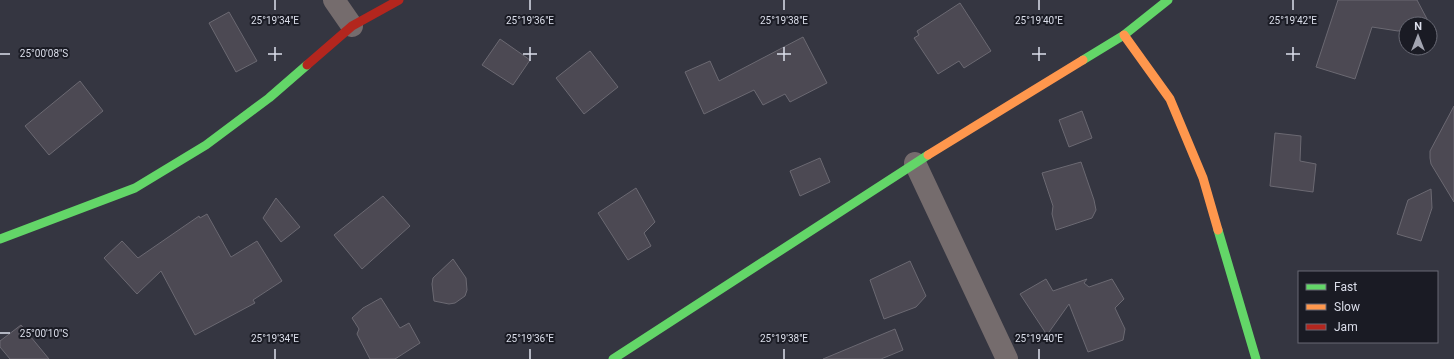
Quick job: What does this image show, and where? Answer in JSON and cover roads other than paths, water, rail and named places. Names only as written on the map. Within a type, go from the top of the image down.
[{"type":"street","points":[[334,0],[352,26]]},
{"type":"street","points":[[0,239],[135,188],[206,145],[268,98],[352,26],[398,0]]},
{"type":"street","points":[[613,359],[915,163],[1124,35],[1168,0]]},
{"type":"street","points":[[1124,35],[1170,99],[1203,178],[1256,359]]},
{"type":"street","points":[[915,163],[1007,359]]}]
